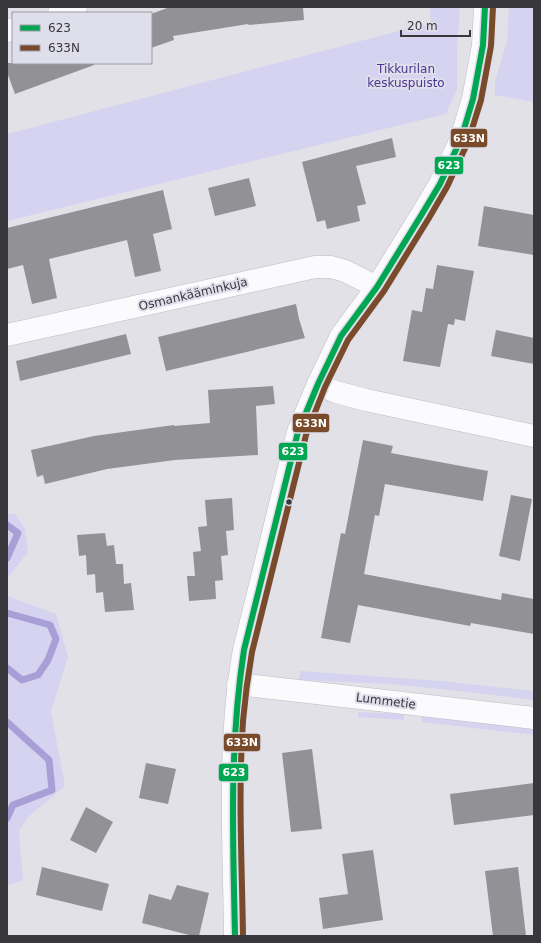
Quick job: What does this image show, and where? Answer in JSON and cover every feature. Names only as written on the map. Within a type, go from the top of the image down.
[{"type":"street","points":[[62,12],[76,7]]},
{"type":"street","points":[[236,936],[233,766],[238,684],[244,650],[298,432],[318,384],[341,336],[377,287],[440,184],[461,139],[473,99],[483,45],[485,7]]},
{"type":"street","name":"Osmankääminkuja","points":[[7,335],[315,267],[331,267],[345,271],[377,287]]},
{"type":"street","points":[[318,384],[336,392],[366,400],[534,436]]},
{"type":"street","name":"Lummetie","points":[[238,684],[534,718]]},
{"type":"green space","name":"Tikkurilan keskuspuisto","points":[[430,7],[460,7],[457,50],[457,89],[446,114],[7,221],[7,134],[410,28],[424,26],[431,21]]},
{"type":"green space","points":[[509,7],[534,7],[534,102],[495,95],[495,81],[507,41]]},
{"type":"green space","points":[[7,513],[15,514],[25,528],[28,552],[7,579]]},
{"type":"green space","points":[[7,596],[56,614],[68,657],[51,711],[65,786],[28,817],[19,831],[23,880],[7,886]]},
{"type":"green space","points":[[300,671],[441,681],[534,691],[534,700],[390,684],[299,680]]},
{"type":"green space","points":[[358,712],[404,714],[404,720],[358,717]]},
{"type":"green space","points":[[422,716],[534,728],[534,735],[422,722]]},
{"type":"building","points":[[170,7],[303,7],[304,20],[248,24],[173,36],[174,40],[152,48],[152,14]]},
{"type":"building","points":[[7,63],[94,64],[15,94],[7,72]]},
{"type":"building","points":[[392,138],[396,157],[356,166],[366,204],[357,206],[360,221],[327,229],[325,220],[317,222],[302,162]]},
{"type":"building","points":[[249,178],[256,206],[215,216],[208,188]]},
{"type":"building","points":[[163,190],[172,229],[153,234],[161,271],[135,277],[127,240],[49,259],[57,298],[32,304],[23,265],[7,269],[7,228]]},
{"type":"building","points":[[484,206],[534,215],[534,255],[478,246]]},
{"type":"building","points":[[437,265],[474,271],[465,321],[455,319],[454,325],[448,324],[440,367],[403,361],[412,310],[422,312],[426,288],[433,289]]},
{"type":"building","points":[[296,304],[305,338],[166,371],[158,337]]},
{"type":"building","points":[[496,330],[534,338],[534,364],[491,356]]},
{"type":"building","points":[[126,334],[131,354],[20,381],[16,361]]},
{"type":"building","points":[[273,386],[275,404],[256,406],[258,455],[175,460],[107,469],[45,484],[43,475],[37,477],[31,450],[94,436],[174,425],[210,423],[208,390]]},
{"type":"building","points":[[363,440],[393,446],[391,453],[488,471],[483,501],[385,484],[379,516],[375,515],[364,574],[501,600],[502,593],[534,599],[534,634],[471,623],[470,626],[358,605],[350,643],[321,638],[341,533],[345,534]]},
{"type":"building","points":[[511,495],[532,499],[520,561],[499,556]]},
{"type":"building","points":[[232,498],[234,530],[226,531],[228,555],[221,556],[223,580],[215,581],[216,599],[189,601],[187,576],[195,576],[193,552],[201,551],[198,527],[207,526],[205,500]]},
{"type":"building","points":[[105,533],[107,546],[114,545],[116,564],[123,564],[124,584],[131,583],[134,610],[105,612],[103,592],[96,593],[95,574],[87,575],[86,555],[79,556],[77,535]]},
{"type":"building","points":[[312,749],[322,829],[291,832],[282,753]]},
{"type":"building","points":[[146,763],[176,769],[168,804],[139,798]]},
{"type":"building","points":[[534,783],[534,815],[454,825],[450,794]]},
{"type":"building","points":[[86,807],[113,822],[96,853],[70,840]]},
{"type":"building","points":[[373,850],[383,920],[323,929],[319,898],[348,894],[342,854]]},
{"type":"building","points":[[42,867],[109,884],[102,911],[36,895]]},
{"type":"building","points":[[518,867],[526,936],[493,936],[485,871]]},
{"type":"building","points":[[177,885],[209,893],[199,936],[193,936],[142,923],[149,894],[171,900]]},
{"type":"waterway","points":[[7,525],[18,533],[7,558]]},
{"type":"waterway","points":[[7,613],[50,625],[56,639],[48,660],[38,675],[22,680],[7,668]]},
{"type":"waterway","points":[[7,722],[49,760],[52,790],[13,805],[7,818]]},
{"type":"transit line","name":"623","points":[[235,936],[233,793],[239,686],[244,650],[298,432],[318,384],[341,336],[377,287],[422,214],[440,184],[461,139],[473,99],[483,45],[485,7]]},
{"type":"transit line","name":"633N","points":[[243,936],[241,775],[243,721],[247,686],[252,652],[306,435],[325,387],[348,340],[384,291],[429,218],[447,187],[468,142],[481,100],[491,46],[493,7]]}]
